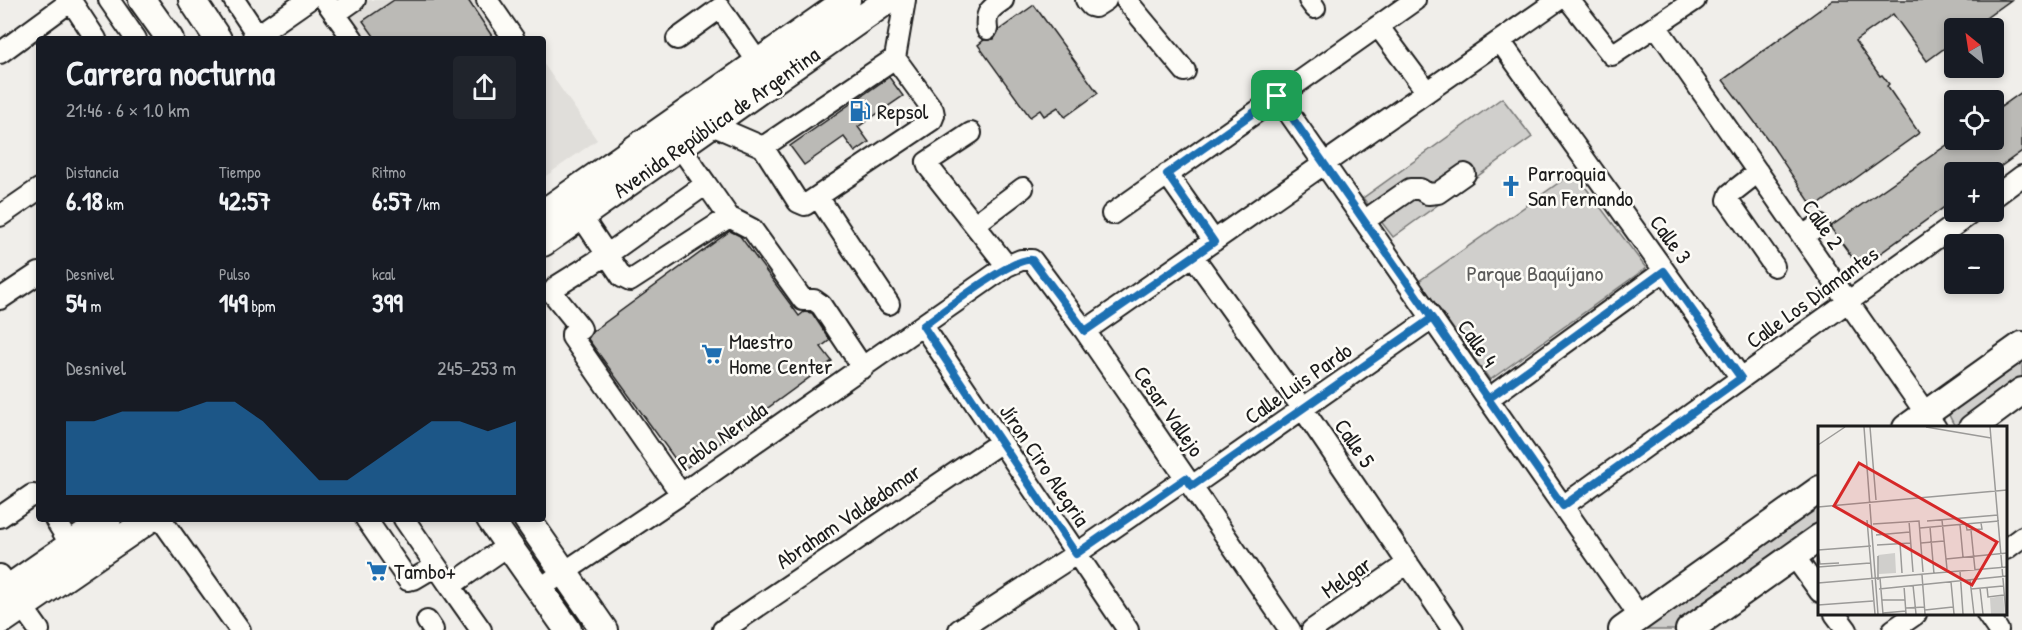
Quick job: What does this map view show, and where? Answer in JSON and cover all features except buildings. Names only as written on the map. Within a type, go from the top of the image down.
[{"type":"main road","points":[[142,0],[168,36]]},
{"type":"main road","points":[[192,0],[216,36]]},
{"type":"main road","name":"Avenida República de Argentina","points":[[546,211],[847,0]]},
{"type":"main road","name":"Avenida República de Argentina","points":[[546,241],[888,0]]},
{"type":"main road","points":[[1923,423],[2022,345]]},
{"type":"main road","points":[[1975,426],[2022,391]]},
{"type":"main road","points":[[1631,623],[1818,490]]},
{"type":"main road","points":[[0,622],[8,591],[104,522]]},
{"type":"main road","points":[[8,591],[144,522]]},
{"type":"main road","points":[[492,522],[568,630]]},
{"type":"main road","points":[[529,522],[604,630]]},
{"type":"main road","points":[[1689,630],[1818,538]]},
{"type":"street","points":[[109,0],[134,36]]},
{"type":"street","points":[[234,0],[256,36]]},
{"type":"street","points":[[260,36],[308,0]]},
{"type":"street","points":[[487,0],[512,36]]},
{"type":"street","points":[[712,124],[763,147],[798,202],[805,205],[818,197],[932,120],[933,110],[895,58],[905,0]]},
{"type":"street","points":[[987,29],[986,19],[991,9],[1003,0]]},
{"type":"street","points":[[1086,0],[1095,7],[1106,0]]},
{"type":"street","points":[[1126,0],[1185,71]]},
{"type":"street","points":[[1112,214],[1415,0]]},
{"type":"street","points":[[1085,331],[1558,0]]},
{"type":"street","points":[[1569,0],[1612,55],[1695,0]]},
{"type":"street","points":[[0,53],[71,1],[94,36]]},
{"type":"street","points":[[351,36],[330,7],[352,1]]},
{"type":"street","points":[[677,39],[726,4],[758,62]]},
{"type":"street","points":[[1378,26],[1427,92]]},
{"type":"street","name":"Calle 2","points":[[1656,26],[1699,72],[1758,172],[1811,231],[1848,301],[1923,423]]},
{"type":"street","name":"Calle 3","points":[[1500,41],[1741,378]]},
{"type":"street","points":[[763,147],[895,58]]},
{"type":"street","name":"Calle 4","points":[[1277,96],[1563,506],[1631,623]]},
{"type":"street","points":[[971,133],[927,162],[930,170],[975,224],[1014,263]]},
{"type":"street","points":[[680,147],[729,217],[752,229],[803,300],[814,300],[821,305],[863,368]]},
{"type":"street","points":[[1758,172],[1730,194],[1728,200],[1774,266]]},
{"type":"street","points":[[1167,174],[1214,242]]},
{"type":"street","points":[[1364,221],[1410,189],[1420,189],[1428,194],[1438,193],[1465,174]]},
{"type":"street","points":[[2004,190],[2022,176]]},
{"type":"street","points":[[681,494],[572,337],[572,334],[580,327],[553,291],[557,286],[608,254],[706,184]]},
{"type":"street","points":[[975,224],[1023,188]]},
{"type":"street","points":[[0,216],[36,191]]},
{"type":"street","points":[[818,197],[889,303]]},
{"type":"street","points":[[581,216],[622,276],[630,281],[729,217]]},
{"type":"street","name":"Calle Los Diamantes","points":[[1563,506],[1959,222]]},
{"type":"street","name":"Calle 5","points":[[1193,256],[1303,409],[1453,630]]},
{"type":"street","name":"Cesar Vallejo","points":[[1014,263],[1032,260],[1085,331],[1290,630]]},
{"type":"street","name":"Pablo Neruda","points":[[539,589],[681,494],[1014,263]]},
{"type":"street","points":[[1488,399],[1664,271]]},
{"type":"street","points":[[0,299],[36,275]]},
{"type":"street","name":"Calle Luis Pardo","points":[[965,628],[1303,409],[1432,318]]},
{"type":"street","name":"Jíron Ciro Alegria","points":[[923,326],[1128,630]]},
{"type":"street","name":"Abraham Valdedomar","points":[[723,630],[1001,442]]},
{"type":"street","points":[[0,517],[32,495],[36,496]]},
{"type":"street","points":[[57,522],[71,545]]},
{"type":"street","points":[[163,522],[240,630]]},
{"type":"street","points":[[368,522],[408,580],[436,566]]},
{"type":"street","points":[[406,522],[481,630]]},
{"type":"street","points":[[2007,548],[2022,537]]},
{"type":"street","points":[[450,586],[509,545]]},
{"type":"street","points":[[1794,556],[1818,589]]},
{"type":"street","name":"Melgar","points":[[1312,630],[1408,563]]},
{"type":"street","points":[[8,591],[39,630]]},
{"type":"street","points":[[1836,615],[1847,630]]},
{"type":"street","points":[[1893,630],[1915,615]]},
{"type":"street","points":[[1988,615],[1998,630]]},
{"type":"shaded area","points":[[366,0],[499,0],[524,36],[365,36],[348,12]]},
{"type":"shaded area","points":[[546,67],[597,140],[546,176]]},
{"type":"green space","points":[[1502,98],[1532,137],[1393,237],[1363,198]]},
{"type":"green space","name":"Parque Baquíjano","points":[[1574,172],[1646,268],[1490,380],[1419,281]]},
{"type":"green space","points":[[2022,358],[2022,387],[1966,426],[1954,425],[1949,415],[1956,405]]},
{"type":"green space","points":[[1818,504],[1818,533],[1682,630],[1643,630]]},
{"type":"green space","points":[[503,522],[524,522],[596,630],[576,630]]},
{"type":"place","name":"Repsol","points":[[860,111]]},
{"type":"place","name":"Parroquia San Fernando","points":[[1511,186]]},
{"type":"place","name":"Maestro Home Center","points":[[712,354]]},
{"type":"place","name":"Tambo+","points":[[377,571]]},
{"type":"route","points":[[1277,96],[1167,174],[1214,242],[1085,331],[1032,260],[1027,259],[1007,266],[923,326],[1076,554],[1186,478],[1192,486],[1432,318],[1488,399],[1553,352],[1664,271],[1741,378],[1563,506],[1432,318],[1277,96]]}]
